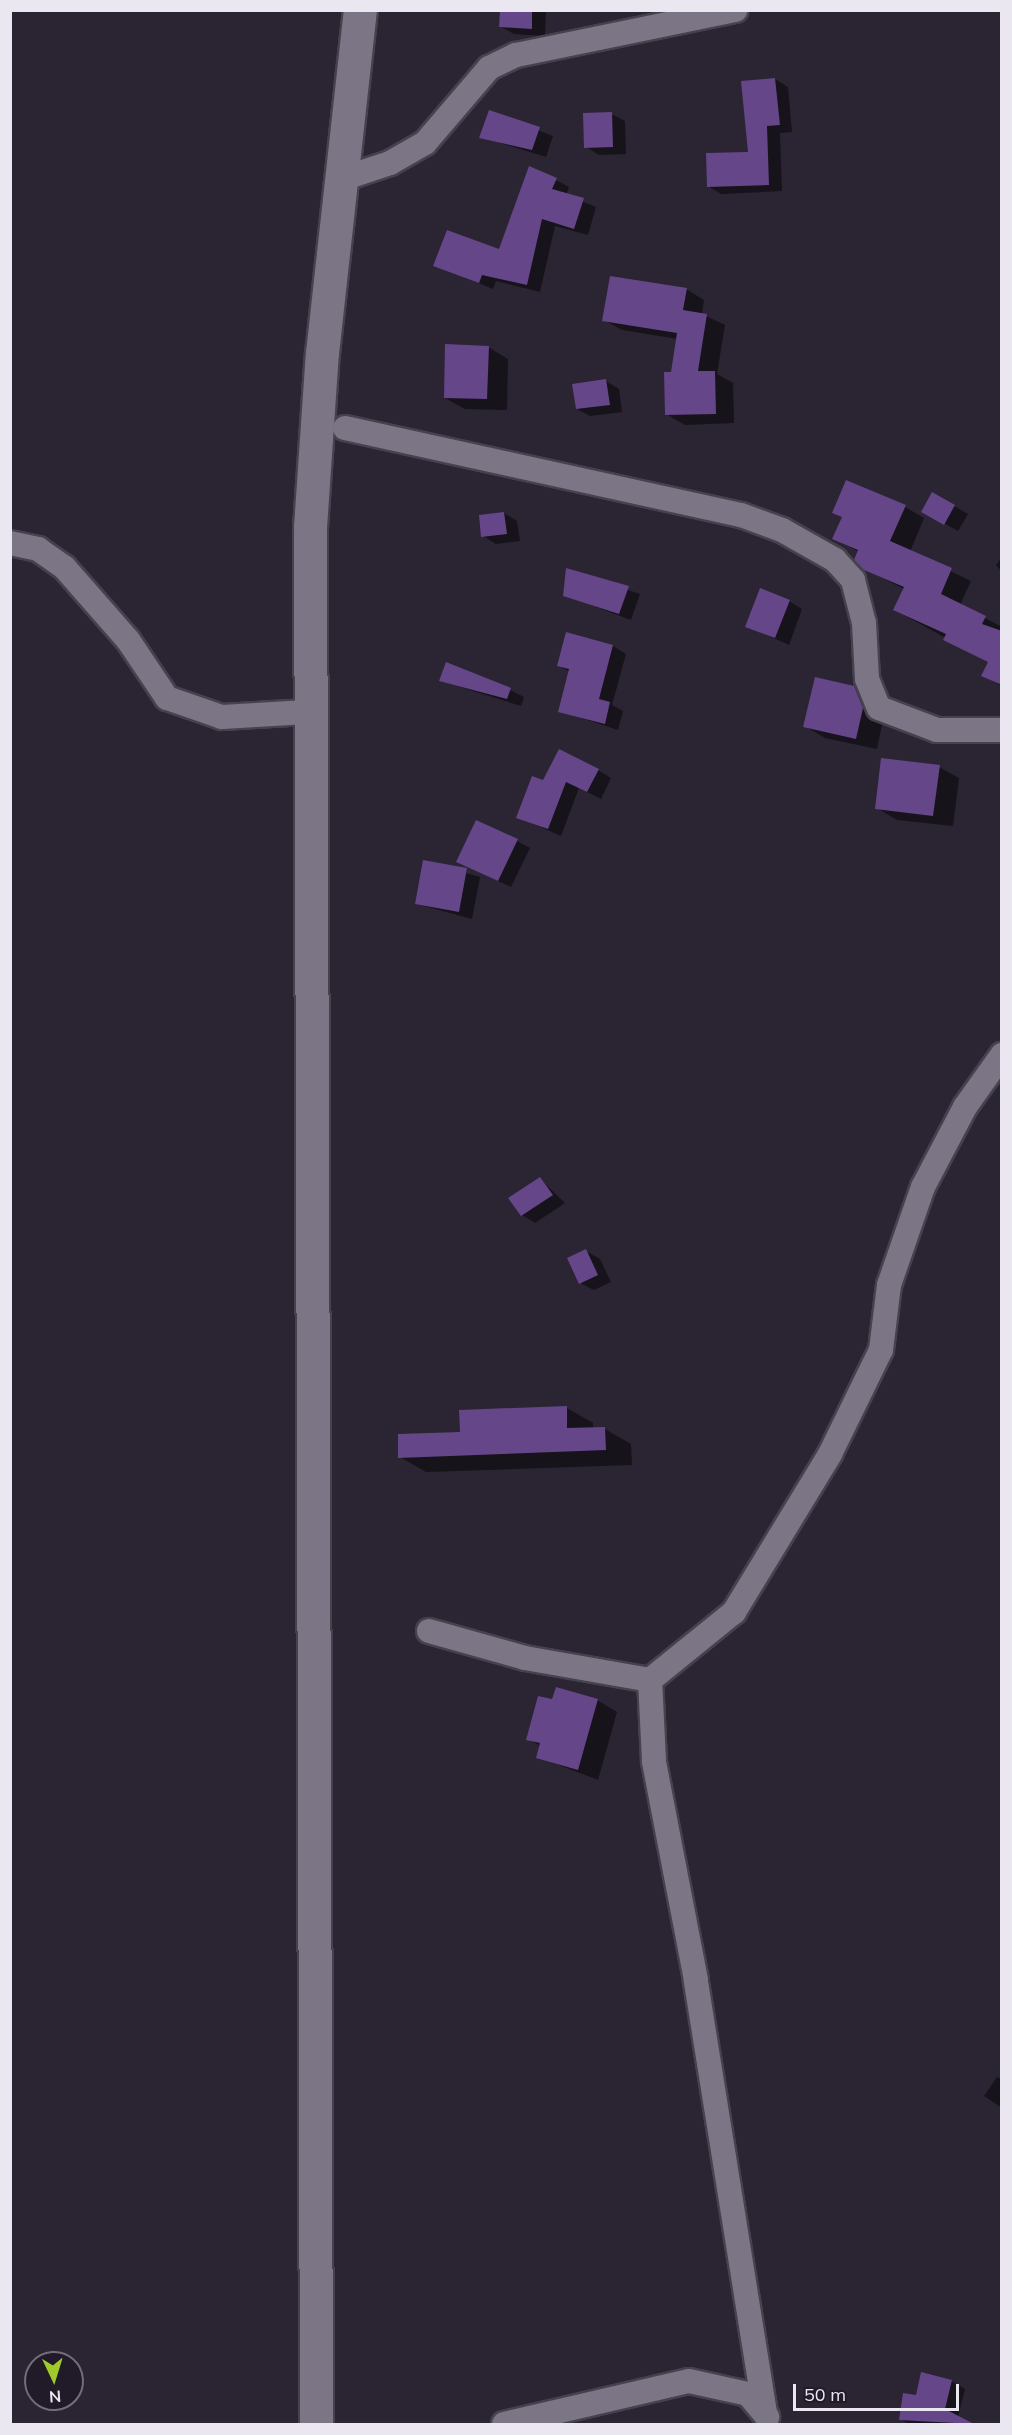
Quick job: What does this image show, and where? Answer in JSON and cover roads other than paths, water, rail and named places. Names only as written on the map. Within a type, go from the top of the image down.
[{"type":"main road","points":[[316,2424],[307,712],[310,516],[360,10]]},
{"type":"street","points":[[342,179],[390,163],[425,142],[489,68],[516,55],[735,10]]},
{"type":"street","points":[[345,428],[741,515],[782,530],[836,560],[853,580],[864,622],[867,679],[879,708],[937,730],[1002,730]]},
{"type":"street","points":[[10,543],[38,549],[64,567],[128,640],[167,698],[222,717],[307,712]]},
{"type":"street","points":[[429,1631],[525,1658],[650,1680],[734,1612],[830,1454],[881,1350],[889,1285],[923,1187],[965,1107],[1002,1055]]},
{"type":"street","points":[[504,2424],[689,2381],[762,2406],[654,1761],[650,1680]]}]
